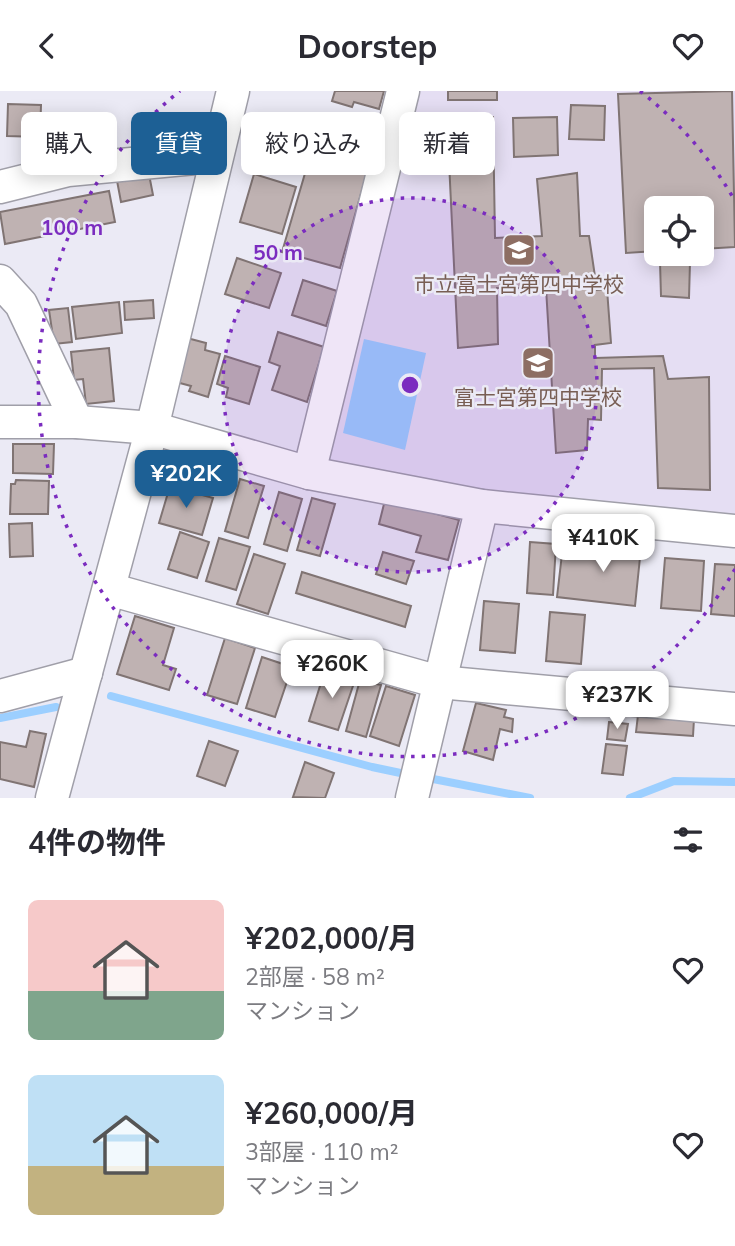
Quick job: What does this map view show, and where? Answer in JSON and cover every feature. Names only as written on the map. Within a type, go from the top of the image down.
[{"type":"street","points":[[227,114],[233,91]]},
{"type":"street","points":[[309,473],[403,91]]},
{"type":"street","points":[[0,187],[68,170],[131,164]]},
{"type":"street","points":[[52,798],[152,428],[212,175]]},
{"type":"street","points":[[0,281],[20,304],[77,422]]},
{"type":"street","points":[[0,422],[77,422],[152,428],[309,473],[482,506],[735,531]]},
{"type":"street","points":[[413,796],[482,506]]},
{"type":"street","points":[[109,589],[439,683],[735,709]]},
{"type":"street","points":[[0,696],[86,673]]},
{"type":"shaded area","name":"富士宮第四中学校","points":[[419,91],[735,91],[735,515],[309,473],[399,160],[399,175],[495,175],[495,112],[413,112]]},
{"type":"water","points":[[364,339],[426,353],[405,450],[343,433]]},
{"type":"building","points":[[335,91],[384,91],[379,109],[354,102],[352,107],[332,101]]},
{"type":"building","points":[[448,91],[497,91],[497,100],[448,100]]},
{"type":"building","points":[[732,91],[735,247],[714,248],[714,196],[644,196],[644,252],[626,253],[618,94]]},
{"type":"building","points":[[8,104],[41,105],[41,112],[21,112],[21,136],[7,136]]},
{"type":"building","points":[[571,105],[605,106],[604,140],[569,139]]},
{"type":"building","points":[[557,117],[558,155],[514,157],[513,118]]},
{"type":"building","points":[[131,167],[131,175],[149,175],[153,195],[121,202],[117,170]]},
{"type":"building","points":[[577,173],[580,236],[589,236],[597,290],[607,289],[611,343],[595,345],[595,358],[663,356],[668,379],[709,377],[710,490],[658,488],[654,368],[602,369],[601,420],[588,419],[587,450],[556,453],[546,288],[497,288],[498,344],[458,348],[450,175],[494,175],[495,238],[542,236],[537,179]]},
{"type":"building","points":[[254,175],[296,187],[282,234],[240,222]]},
{"type":"building","points":[[305,175],[366,175],[340,268],[282,252]]},
{"type":"building","points":[[109,191],[115,222],[5,244],[0,212]]},
{"type":"building","points":[[237,258],[281,273],[269,308],[225,294]]},
{"type":"building","points":[[660,266],[690,266],[689,298],[661,296]]},
{"type":"building","points":[[303,280],[337,291],[326,326],[292,315]]},
{"type":"building","points":[[153,300],[154,318],[125,320],[124,302]]},
{"type":"building","points":[[119,302],[122,333],[76,339],[72,307]]},
{"type":"building","points":[[68,308],[72,342],[54,344],[49,310]]},
{"type":"building","points":[[278,332],[324,347],[307,402],[272,390],[280,366],[269,362]]},
{"type":"building","points":[[187,338],[206,343],[205,350],[220,354],[208,397],[189,391],[191,386],[176,382]]},
{"type":"building","points":[[109,348],[114,401],[86,404],[83,379],[74,380],[71,352]]},
{"type":"building","points":[[225,356],[260,367],[249,404],[226,397],[228,388],[217,384]]},
{"type":"building","points":[[13,444],[54,444],[53,474],[13,473]]},
{"type":"building","points":[[180,451],[209,461],[199,489],[170,478]]},
{"type":"building","points":[[240,479],[264,486],[248,538],[225,531]]},
{"type":"building","points":[[16,480],[49,481],[48,514],[10,514],[11,484],[15,484]]},
{"type":"building","points":[[170,486],[213,498],[202,535],[159,523]]},
{"type":"building","points":[[279,492],[302,499],[287,551],[264,544]]},
{"type":"building","points":[[312,498],[335,504],[320,556],[297,550]]},
{"type":"building","points":[[385,500],[459,520],[448,560],[416,552],[421,536],[379,524]]},
{"type":"building","points":[[32,523],[33,556],[10,557],[9,524]]},
{"type":"building","points":[[180,532],[209,542],[197,578],[168,569]]},
{"type":"building","points":[[612,535],[642,538],[635,606],[557,597],[562,554],[609,559]]},
{"type":"building","points":[[219,538],[250,547],[236,590],[206,581]]},
{"type":"building","points":[[530,542],[556,544],[553,595],[527,593]]},
{"type":"building","points":[[383,552],[414,561],[406,584],[376,574]]},
{"type":"building","points":[[254,554],[285,564],[268,614],[237,604]]},
{"type":"building","points":[[665,558],[704,561],[701,611],[661,608]]},
{"type":"building","points":[[715,564],[735,565],[735,616],[711,614]]},
{"type":"building","points":[[302,572],[411,606],[405,627],[296,593]]},
{"type":"building","points":[[484,601],[519,604],[515,653],[480,650]]},
{"type":"building","points":[[550,612],[585,615],[581,664],[546,661]]},
{"type":"building","points":[[135,616],[174,628],[163,665],[176,669],[169,690],[117,674]]},
{"type":"building","points":[[225,638],[255,648],[237,704],[207,695]]},
{"type":"building","points":[[262,657],[292,667],[275,717],[246,708]]},
{"type":"building","points":[[325,670],[355,680],[338,730],[309,721]]},
{"type":"building","points":[[360,680],[381,685],[366,737],[346,731]]},
{"type":"building","points":[[386,686],[415,695],[399,746],[370,736]]},
{"type":"building","points":[[476,703],[506,710],[504,717],[513,719],[512,732],[500,729],[493,760],[463,751]]},
{"type":"building","points":[[638,715],[694,719],[693,736],[636,732]]},
{"type":"building","points":[[609,722],[628,724],[625,741],[607,739]]},
{"type":"building","points":[[30,731],[46,734],[34,787],[0,779],[0,742],[26,747]]},
{"type":"building","points":[[209,741],[238,751],[225,786],[197,776]]},
{"type":"building","points":[[606,744],[627,746],[623,775],[602,773]]},
{"type":"building","points":[[305,762],[334,773],[325,798],[293,797]]},
{"type":"waterway","points":[[111,696],[410,775]]},
{"type":"waterway","points":[[0,718],[56,707]]},
{"type":"waterway","points":[[423,777],[530,798]]},
{"type":"waterway","points":[[630,798],[674,781],[735,782]]},
{"type":"place","name":"市立富士宮第四中学校","points":[[519,250]]},
{"type":"place","name":"富士宮第四中学校","points":[[538,363]]}]
